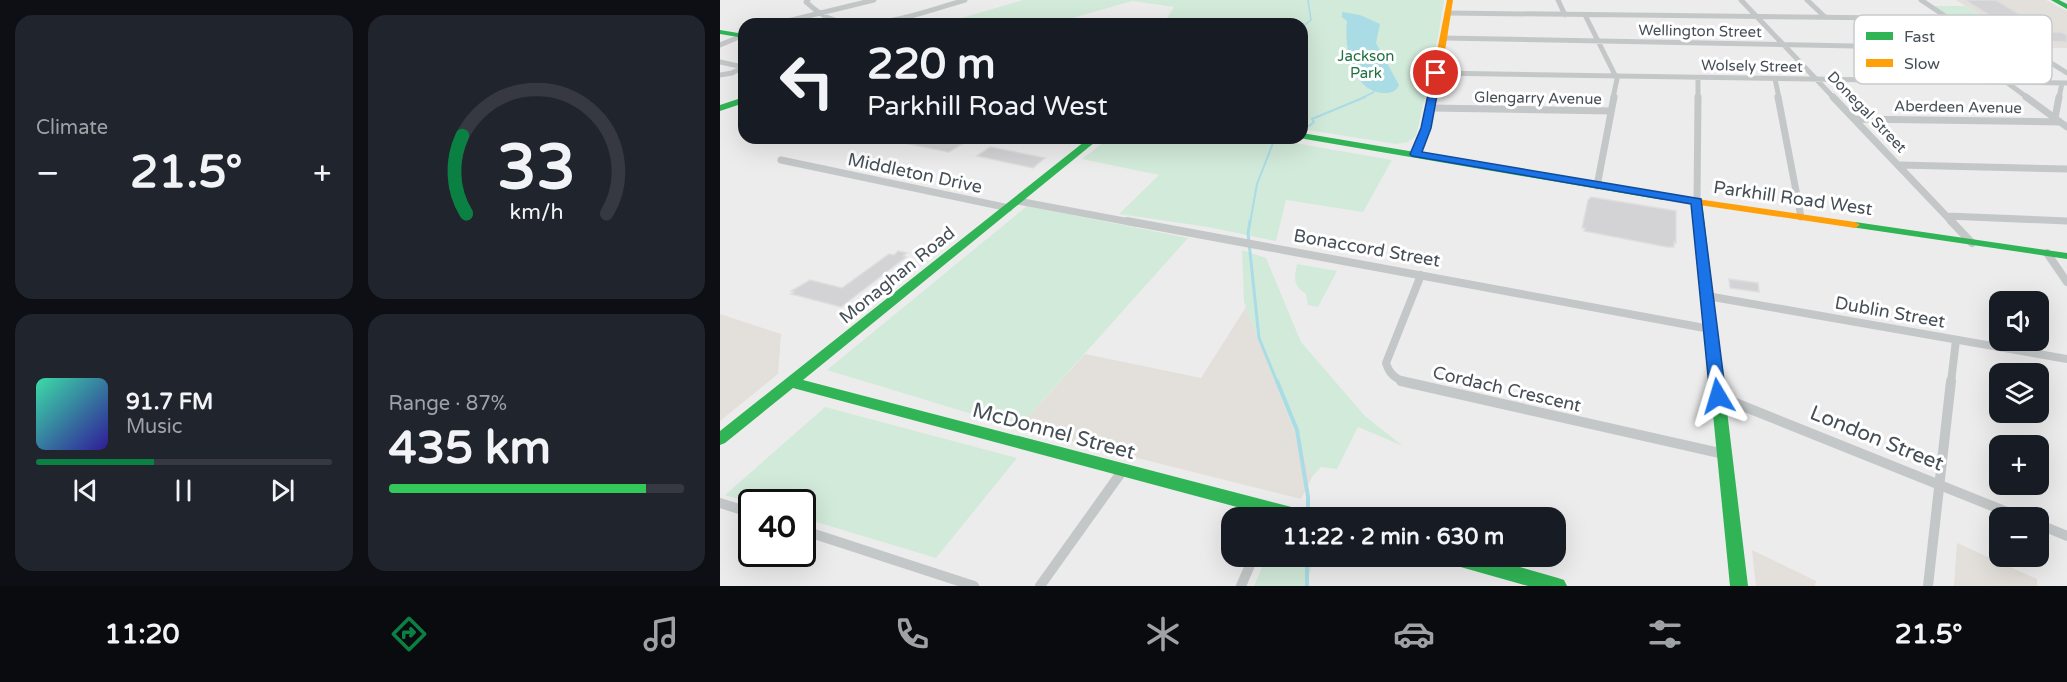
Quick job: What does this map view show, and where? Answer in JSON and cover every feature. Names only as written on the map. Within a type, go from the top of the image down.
[{"type":"main road","points":[[1415,154],[1426,128],[1450,0]]},
{"type":"main road","points":[[2054,0],[2067,7]]},
{"type":"main road","points":[[720,32],[738,35]]},
{"type":"main road","points":[[720,108],[738,102]]},
{"type":"main road","name":"Parkhill Road West","points":[[1308,137],[1697,202],[2067,256]]},
{"type":"main road","name":"Monaghan Road","points":[[720,438],[1088,144]]},
{"type":"main road","points":[[1697,202],[1739,586]]},
{"type":"main road","name":"McDonnel Street","points":[[791,382],[1253,507]]},
{"type":"main road","points":[[1490,567],[1558,586]]},
{"type":"street","points":[[808,0],[806,2],[828,18]]},
{"type":"street","points":[[796,18],[874,0]]},
{"type":"street","points":[[896,18],[965,0]]},
{"type":"street","points":[[1558,0],[1565,15]]},
{"type":"street","name":"Donegal Street","points":[[1741,0],[1972,243]]},
{"type":"street","points":[[1807,0],[1825,17]]},
{"type":"street","points":[[1921,0],[1944,15]]},
{"type":"street","points":[[1448,13],[1854,17]]},
{"type":"street","points":[[1585,15],[1617,79],[1597,186]]},
{"type":"street","points":[[720,45],[738,38]]},
{"type":"street","name":"Wellington Street","points":[[1443,38],[1854,46]]},
{"type":"street","points":[[2052,64],[2067,73]]},
{"type":"street","points":[[722,65],[738,67]]},
{"type":"street","points":[[720,75],[738,70]]},
{"type":"street","name":"Wolsely Street","points":[[1436,73],[1854,80]]},
{"type":"street","points":[[1697,202],[1698,78]]},
{"type":"street","points":[[1775,79],[1801,217]]},
{"type":"street","points":[[2057,120],[2064,83]]},
{"type":"street","points":[[2008,84],[2067,127]]},
{"type":"street","name":"Glengarry Avenue","points":[[1430,108],[1611,111]]},
{"type":"street","name":"Aberdeen Avenue","points":[[1855,119],[2057,120]]},
{"type":"street","name":"Middleton Drive","points":[[781,159],[1013,204]]},
{"type":"street","points":[[1900,165],[2067,169]]},
{"type":"street","name":"Bonaccord Street","points":[[1013,204],[1261,245],[1710,329]]},
{"type":"street","points":[[1947,216],[2067,221]]},
{"type":"street","points":[[2047,253],[2067,282]]},
{"type":"street","name":"Cordach Crescent","points":[[1421,275],[1386,363],[1389,372],[1401,381],[1724,454]]},
{"type":"street","name":"Dublin Street","points":[[1707,296],[2067,360]]},
{"type":"street","points":[[1928,586],[1956,340]]},
{"type":"street","name":"London Street","points":[[1718,396],[1996,507]]},
{"type":"street","points":[[1040,586],[1122,470]]},
{"type":"street","points":[[720,503],[738,509]]},
{"type":"street","points":[[2049,529],[2067,536]]},
{"type":"street","points":[[816,535],[974,586]]},
{"type":"street","points":[[1241,586],[1249,567]]},
{"type":"shaded area","points":[[1956,0],[2046,0],[2067,11],[2067,48],[2052,48],[2052,15],[1980,15]]},
{"type":"shaded area","points":[[1246,307],[1312,477],[1301,499],[1018,428],[1085,354],[1201,378]]},
{"type":"shaded area","points":[[720,314],[781,334],[778,374],[720,421]]},
{"type":"shaded area","points":[[1957,543],[1989,557],[1989,567],[2010,567],[2037,579],[2037,586],[1954,586]]},
{"type":"shaded area","points":[[1752,550],[1816,581],[1815,586],[1756,586]]},
{"type":"green space","name":"Jackson Park","points":[[1023,0],[1444,0],[1416,136],[1408,142],[1396,144],[1308,130],[1308,18],[1167,18],[1174,7],[1132,1],[1073,18],[962,18]]},
{"type":"green space","points":[[1933,6],[1965,6],[1980,15],[1947,15]]},
{"type":"green space","points":[[1101,144],[1300,144],[1392,160],[1363,212],[1286,200],[1276,241],[1208,227],[1119,214],[1159,175],[1082,159]]},
{"type":"green space","points":[[1027,206],[1188,238],[1018,428],[827,370]]},
{"type":"green space","points":[[1242,250],[1266,258],[1301,342],[1365,416],[1403,446],[1358,427],[1337,469],[1321,467],[1312,477],[1244,302]]},
{"type":"green space","points":[[1297,264],[1337,271],[1318,307],[1308,305],[1306,294],[1297,285],[1295,278]]},
{"type":"green space","points":[[825,407],[1017,458],[936,558],[816,522],[816,489],[738,489],[738,499],[725,495]]},
{"type":"green space","points":[[1262,567],[1312,567],[1308,579],[1309,586],[1254,586]]},
{"type":"water","points":[[1342,12],[1360,15],[1380,24],[1376,43],[1399,85],[1395,91],[1384,93],[1373,91],[1357,77],[1349,55],[1347,21],[1342,17]]},
{"type":"building","points":[[1965,0],[1996,0],[2021,15],[1989,15]]},
{"type":"building","points":[[2052,32],[2067,35],[2067,42],[2052,42]]},
{"type":"building","points":[[908,144],[962,144],[949,152]]},
{"type":"building","points":[[990,147],[1045,158],[1033,168],[977,156]]},
{"type":"building","points":[[1591,197],[1676,211],[1674,247],[1584,231],[1585,228],[1582,228],[1588,200]]},
{"type":"building","points":[[898,251],[907,253],[903,256],[906,257],[841,307],[791,294],[794,292],[791,291],[810,280],[842,288],[889,254],[894,255]]},
{"type":"building","points":[[1729,279],[1758,283],[1759,292],[1730,288]]},
{"type":"waterway","points":[[1308,0],[1311,20],[1308,22]]},
{"type":"waterway","points":[[1362,98],[1374,92]]},
{"type":"waterway","points":[[1309,126],[1314,122],[1312,119],[1365,97]]},
{"type":"waterway","points":[[1250,223],[1257,184],[1273,144]]},
{"type":"waterway","points":[[1250,221],[1248,233],[1259,338],[1277,382]]},
{"type":"waterway","points":[[1277,381],[1297,430],[1308,507]]},
{"type":"waterway","points":[[1307,567],[1307,586]]},
{"type":"traffic: fast","points":[[2054,0],[2067,7]]},
{"type":"traffic: fast","points":[[720,32],[738,35]]},
{"type":"traffic: fast","points":[[720,108],[738,102]]},
{"type":"traffic: fast","points":[[1308,137],[1663,197]]},
{"type":"traffic: fast","points":[[720,439],[1088,144]]},
{"type":"traffic: fast","points":[[1697,202],[1739,586]]},
{"type":"traffic: fast","points":[[1855,225],[2067,256]]},
{"type":"traffic: fast","points":[[791,382],[1265,507]]},
{"type":"traffic: fast","points":[[1490,567],[1558,586]]},
{"type":"traffic: slow","points":[[1415,154],[1426,128],[1450,0]]},
{"type":"traffic: slow","points":[[1663,197],[1855,225]]},
{"type":"route","points":[[1436,73],[1426,128],[1415,154],[1697,202],[1718,396]]}]
